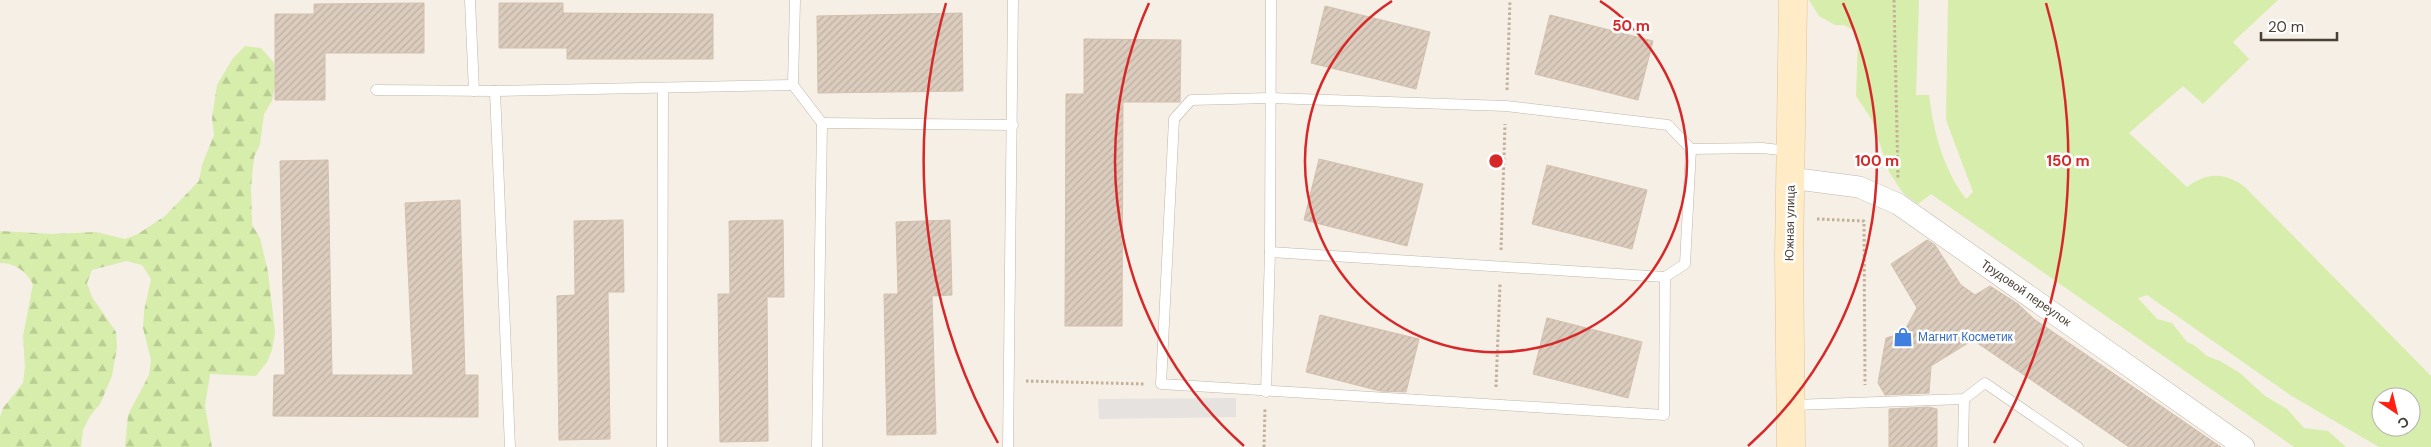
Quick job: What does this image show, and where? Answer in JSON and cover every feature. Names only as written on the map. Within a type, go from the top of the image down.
[{"type":"street","name":"Южная улица","points":[[1791,447],[1790,178],[1793,0]]},
{"type":"street","name":"Трудовой переулок","points":[[1790,178],[1859,187],[1898,204],[2244,447]]},
{"type":"lane","points":[[470,0],[474,90]]},
{"type":"lane","points":[[795,0],[793,84],[822,123],[817,447]]},
{"type":"lane","points":[[1008,447],[1013,0]]},
{"type":"lane","points":[[1266,392],[1270,252],[1271,0]]},
{"type":"lane","points":[[376,90],[663,88],[793,84]]},
{"type":"lane","points":[[662,447],[663,88]]},
{"type":"lane","points":[[495,90],[510,447]]},
{"type":"lane","points":[[1270,252],[1665,277],[1685,264],[1691,149],[1668,125],[1506,106],[1270,98],[1191,100],[1174,119],[1161,384],[1266,392],[1664,415],[1665,277]]},
{"type":"lane","points":[[822,123],[1013,125]]},
{"type":"lane","points":[[1691,149],[1762,148],[1791,151]]},
{"type":"lane","points":[[1792,405],[1964,399],[1985,383],[2078,447]]},
{"type":"lane","points":[[1963,447],[1964,399]]},
{"type":"path","points":[[1496,406],[1510,0]]},
{"type":"path","points":[[1894,0],[1898,204]]},
{"type":"path","points":[[1811,218],[1864,221],[1865,403]]},
{"type":"path","points":[[1009,381],[1161,384]]},
{"type":"path","points":[[1264,447],[1266,392]]},
{"type":"green space","points":[[1809,0],[1919,0],[1916,95],[1929,95],[1941,150],[1951,175],[1966,199],[1973,192],[1946,120],[1948,0],[2278,0],[2233,42],[2249,59],[2203,104],[2183,86],[2129,133],[2187,187],[2209,176],[2223,176],[2245,187],[2431,376],[2431,447],[2379,447],[2290,395],[2147,295],[2138,298],[2157,319],[2172,323],[2187,342],[2194,345],[2207,356],[2220,361],[2240,373],[2265,396],[2287,409],[2304,428],[2328,431],[2346,447],[2294,447],[1931,194],[1918,204],[1903,193],[1889,172],[1872,120],[1856,96],[1858,40],[1853,30],[1844,25],[1835,25],[1819,16]]},
{"type":"green space","points":[[245,46],[261,48],[274,63],[275,85],[272,101],[264,114],[260,144],[254,157],[251,188],[252,225],[260,238],[268,272],[275,332],[272,350],[267,362],[256,376],[210,374],[205,406],[212,447],[125,447],[128,415],[149,375],[151,360],[143,328],[144,311],[151,279],[142,265],[126,261],[92,270],[87,283],[92,297],[116,332],[117,347],[112,376],[100,404],[90,416],[83,430],[81,447],[0,447],[0,417],[3,408],[23,383],[25,367],[23,336],[33,284],[20,269],[11,264],[0,263],[0,231],[53,234],[96,232],[125,239],[138,234],[165,216],[199,181],[202,165],[214,135],[212,118],[217,85],[233,58]]},
{"type":"shaded area","points":[[1236,398],[1236,417],[1099,419],[1098,399]]},
{"type":"building","points":[[424,3],[424,53],[325,53],[325,100],[275,100],[275,14],[314,14],[314,4]]},
{"type":"building","points":[[499,3],[563,3],[563,13],[713,14],[713,59],[567,59],[567,48],[499,48]]},
{"type":"building","points":[[1325,6],[1430,32],[1416,89],[1311,63]]},
{"type":"building","points":[[962,13],[963,91],[818,93],[817,16]]},
{"type":"building","points":[[1550,15],[1653,41],[1638,100],[1535,74]]},
{"type":"building","points":[[1084,39],[1181,40],[1180,102],[1123,102],[1122,326],[1065,326],[1066,94],[1084,94]]},
{"type":"building","points":[[1319,159],[1423,184],[1407,246],[1304,220]]},
{"type":"building","points":[[328,160],[332,375],[413,375],[405,203],[460,200],[465,375],[478,375],[478,417],[273,416],[274,375],[285,375],[280,161]]},
{"type":"building","points":[[1547,165],[1647,190],[1632,249],[1532,224]]},
{"type":"building","points":[[623,220],[624,292],[608,292],[610,439],[559,440],[557,296],[575,295],[574,221]]},
{"type":"building","points":[[783,220],[784,297],[767,297],[768,441],[720,442],[718,294],[730,294],[729,221]]},
{"type":"building","points":[[950,220],[952,295],[932,296],[936,434],[887,435],[884,294],[898,294],[896,222]]},
{"type":"building","points":[[1927,240],[1935,245],[1961,285],[1975,295],[1990,286],[2018,304],[2034,319],[2221,447],[2129,447],[1973,340],[1931,366],[1929,393],[1885,395],[1878,383],[1886,338],[1903,333],[1917,308],[1891,264]]},
{"type":"building","points":[[1320,315],[1419,339],[1406,392],[1380,391],[1306,372]]},
{"type":"building","points":[[1547,318],[1642,342],[1628,398],[1533,374]]},
{"type":"building","points":[[1928,407],[1937,409],[1937,447],[1889,447],[1889,409]]},
{"type":"place","name":"Магнит Косметик","points":[[1903,337]]}]
